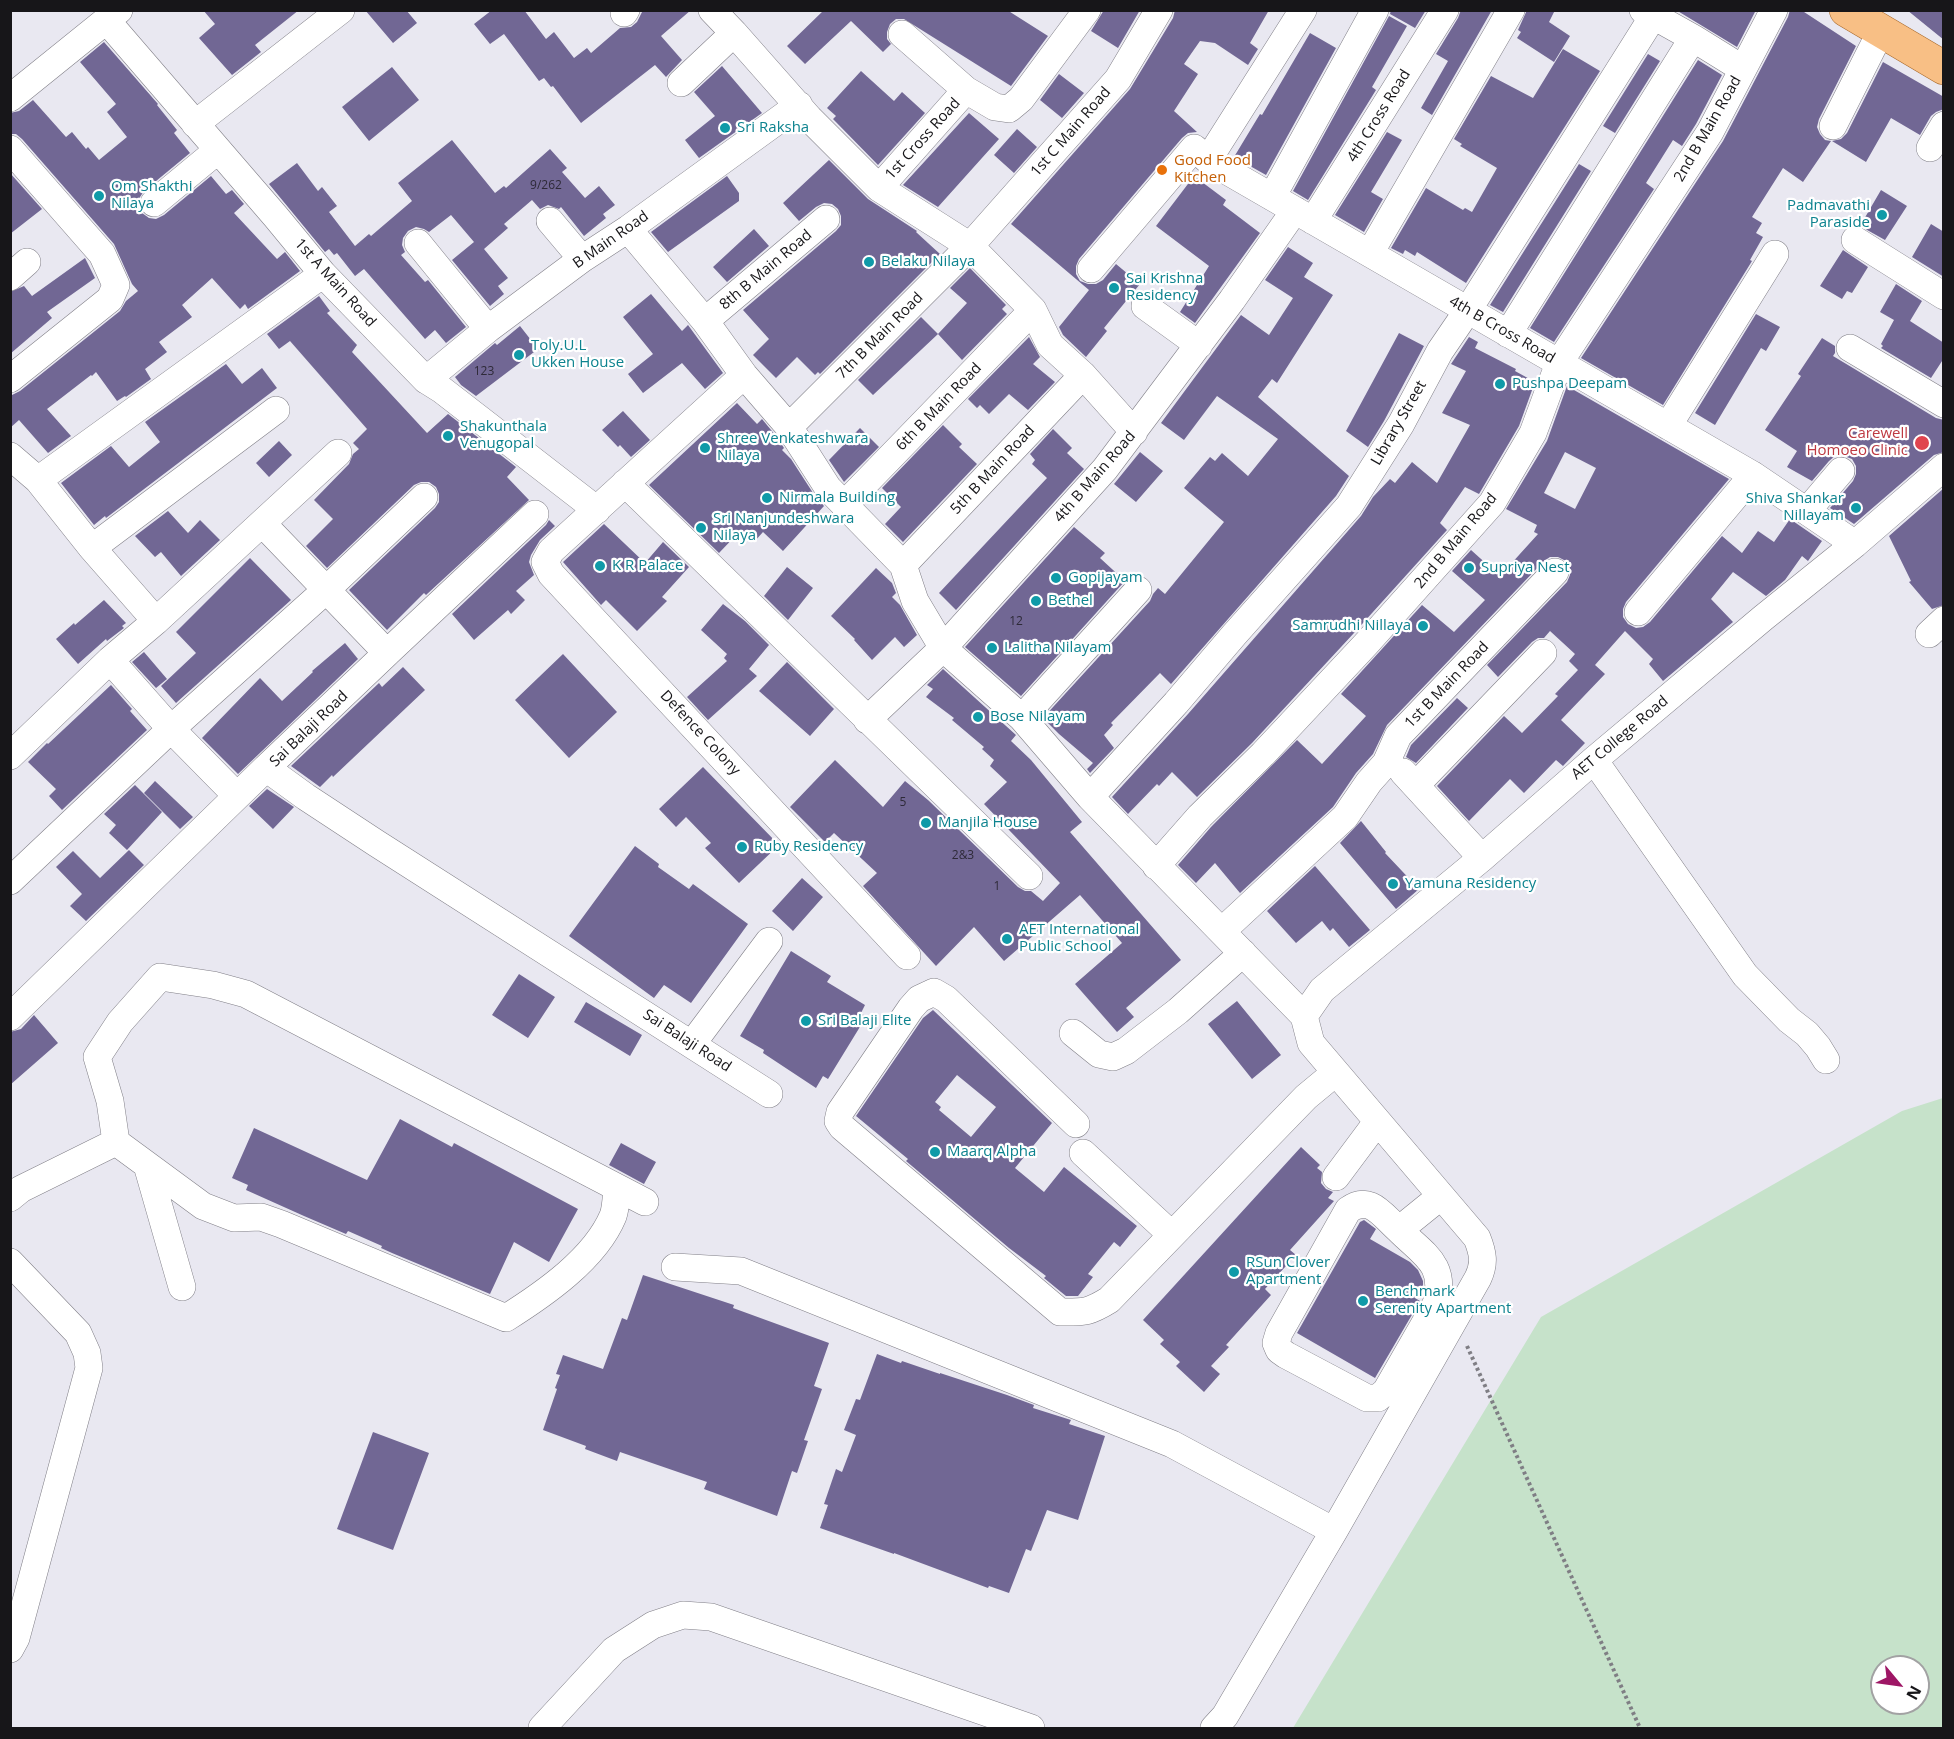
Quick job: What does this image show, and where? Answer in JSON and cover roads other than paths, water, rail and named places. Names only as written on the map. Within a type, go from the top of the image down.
[{"type":"main road","points":[[1846,10],[1944,68]]},
{"type":"street","points":[[195,124],[341,10]]},
{"type":"street","points":[[712,10],[809,118],[879,188],[970,246],[1033,310],[1050,345],[1083,375],[1134,432]]},
{"type":"street","name":"1st C Main Road","points":[[970,246],[1118,79],[1159,10]]},
{"type":"street","points":[[1208,160],[1303,10]]},
{"type":"street","points":[[1294,209],[1375,10]]},
{"type":"street","name":"4th Cross Road","points":[[1294,209],[1445,10]]},
{"type":"street","points":[[1370,253],[1511,10]]},
{"type":"street","name":"2nd B Main Road","points":[[1156,866],[1200,816],[1263,754],[1366,644],[1492,503],[1533,433],[1559,363],[1710,132],[1774,10]]},
{"type":"street","points":[[1651,12],[1743,69]]},
{"type":"street","name":"Library Street","points":[[1090,797],[1176,704],[1349,506],[1401,424],[1440,351],[1468,310],[1651,12]]},
{"type":"street","name":"1st Cross Road","points":[[902,34],[966,90],[995,107],[1009,109],[1022,99],[1082,13]]},
{"type":"street","points":[[10,98],[113,16]]},
{"type":"street","name":"1st A Main Road","points":[[113,16],[195,124],[323,274],[426,380],[597,510]]},
{"type":"street","points":[[1833,126],[1881,31]]},
{"type":"street","points":[[681,83],[734,33]]},
{"type":"street","points":[[1508,334],[1693,38]]},
{"type":"street","name":"1st Cross Road","points":[[879,188],[966,90]]},
{"type":"street","name":"B Main Road","points":[[426,380],[488,329],[582,259],[628,229],[799,105]]},
{"type":"street","name":"4th B Cross Road","points":[[1091,269],[1194,148],[1208,160],[1753,475],[1855,544]]},
{"type":"street","points":[[10,149],[102,254],[116,285],[110,300],[10,379]]},
{"type":"street","points":[[154,202],[218,150]]},
{"type":"street","name":"4th B Main Road","points":[[867,720],[943,648],[1105,469],[1199,345],[1294,209]]},
{"type":"street","name":"8th B Main Road","points":[[705,321],[826,219]]},
{"type":"street","points":[[550,221],[582,259]]},
{"type":"street","points":[[628,229],[705,321],[744,375],[789,427],[828,488],[903,565],[915,601],[943,648],[1022,718],[1090,797],[1304,1016],[1311,1043],[1477,1238],[1483,1253],[1483,1267],[1455,1318],[1334,1531],[1225,1716],[1214,1728]]},
{"type":"street","points":[[1855,240],[1944,296]]},
{"type":"street","points":[[418,243],[488,329]]},
{"type":"street","name":"7th B Main Road","points":[[789,427],[970,246]]},
{"type":"street","points":[[1668,426],[1775,254]]},
{"type":"street","points":[[38,480],[323,274]]},
{"type":"street","points":[[1145,306],[1199,345]]},
{"type":"street","name":"6th B Main Road","points":[[844,505],[1033,310]]},
{"type":"street","points":[[1850,348],[1944,404]]},
{"type":"street","points":[[597,510],[744,375]]},
{"type":"street","name":"5th B Main Road","points":[[903,565],[1083,375]]},
{"type":"street","points":[[92,548],[276,410]]},
{"type":"street","points":[[10,756],[110,660],[156,621],[338,453]]},
{"type":"street","points":[[10,456],[38,480],[92,548],[156,621]]},
{"type":"street","name":"AET College Road","points":[[1304,1016],[1322,990],[1482,858],[1763,618],[1855,544],[1944,466]]},
{"type":"street","points":[[1807,511],[1841,471]]},
{"type":"street","points":[[1638,612],[1753,475]]},
{"type":"street","points":[[625,483],[1029,876]]},
{"type":"street","points":[[10,881],[171,729],[326,590],[424,497]]},
{"type":"street","name":"Defence Colony","points":[[597,510],[551,551],[545,562],[551,574],[779,830],[907,956]]},
{"type":"street","name":"Sai Balaji Road","points":[[535,514],[266,768],[366,836],[693,1044],[767,1084]]},
{"type":"street","points":[[262,523],[387,653]]},
{"type":"street","name":"1st B Main Road","points":[[1222,931],[1345,817],[1369,782],[1386,763],[1398,736],[1555,572]]},
{"type":"street","points":[[1022,718],[1138,590]]},
{"type":"street","points":[[1416,785],[1543,653]]},
{"type":"street","points":[[110,660],[171,729],[237,796]]},
{"type":"street","points":[[1594,760],[1745,975],[1788,1020],[1807,1034],[1826,1060]]},
{"type":"street","points":[[1386,763],[1401,769],[1482,858]]},
{"type":"street","points":[[10,1017],[266,768]]},
{"type":"street","points":[[693,1044],[770,941]]},
{"type":"street","points":[[1073,1033],[1099,1054],[1113,1057],[1126,1051],[1178,1011],[1243,953]]},
{"type":"street","points":[[617,1188],[613,1215],[595,1246],[546,1293],[506,1318],[281,1224],[261,1217],[234,1218],[204,1206],[116,1142],[110,1101],[97,1057],[120,1022],[160,977],[213,985],[246,994],[645,1202]]},
{"type":"street","points":[[1076,1124],[946,999],[934,992],[919,999],[911,1008],[840,1112],[838,1121],[842,1127],[1060,1312],[1092,1311],[1109,1300],[1306,1097],[1335,1073]]},
{"type":"street","points":[[1336,1177],[1377,1122]]},
{"type":"street","points":[[10,1198],[21,1189],[116,1142]]},
{"type":"street","points":[[1083,1153],[1172,1235]]},
{"type":"street","points":[[147,1165],[182,1287]]},
{"type":"street","points":[[1399,1230],[1441,1196]]},
{"type":"street","points":[[1364,1202],[1375,1208],[1399,1230],[1433,1261],[1439,1293],[1436,1304],[1386,1391],[1378,1398],[1367,1398],[1286,1356],[1279,1350],[1276,1343],[1348,1210],[1364,1202]]},
{"type":"street","points":[[10,1262],[78,1333],[87,1353],[89,1368],[16,1638],[10,1649]]},
{"type":"street","points":[[675,1267],[741,1271],[1172,1444],[1334,1531]]},
{"type":"street","points":[[542,1728],[614,1650],[653,1625],[683,1615],[711,1617],[1031,1728]]},
{"type":"place","name":"Sri Raksha","points":[[725,128]]},
{"type":"place","name":"Good Food Kitchen","points":[[1162,170]]},
{"type":"place","name":"Om Shakthi Nilaya","points":[[99,196]]},
{"type":"place","name":"Padmavathi Paraside","points":[[1882,215]]},
{"type":"place","name":"Belaku Nilaya","points":[[869,262]]},
{"type":"place","name":"Sai Krishna Residency","points":[[1114,288]]},
{"type":"place","name":"Toly.U.L Ukken House","points":[[519,355]]},
{"type":"place","name":"Pushpa Deepam","points":[[1500,384]]},
{"type":"place","name":"Shakunthala Venugopal","points":[[448,436]]},
{"type":"place","name":"Carewell Homoeo Clinic","points":[[1922,443]]},
{"type":"place","name":"Shree Venkateshwara Nilaya","points":[[705,448]]},
{"type":"place","name":"Nirmala Building","points":[[767,498]]},
{"type":"place","name":"Shiva Shankar Nillayam","points":[[1856,508]]},
{"type":"place","name":"Sri Nanjundeshwara Nilaya","points":[[701,528]]},
{"type":"place","name":"K R Palace","points":[[600,566]]},
{"type":"place","name":"Supriya Nest","points":[[1469,568]]},
{"type":"place","name":"Gopijayam","points":[[1056,578]]},
{"type":"place","name":"Bethel","points":[[1036,601]]},
{"type":"place","name":"Samrudhi Nillaya","points":[[1423,626]]},
{"type":"place","name":"Lalitha Nilayam","points":[[992,648]]},
{"type":"place","name":"Bose Nilayam","points":[[978,717]]},
{"type":"place","name":"Manjila House","points":[[926,823]]},
{"type":"place","name":"Ruby Residency","points":[[742,847]]},
{"type":"place","name":"Yamuna Residency","points":[[1393,884]]},
{"type":"place","name":"AET International Public School","points":[[1007,939]]},
{"type":"place","name":"Sri Balaji Elite","points":[[806,1021]]},
{"type":"place","name":"Maarq Alpha","points":[[935,1152]]},
{"type":"place","name":"RSun Clover Apartment","points":[[1234,1272]]},
{"type":"place","name":"Benchmark Serenity Apartment","points":[[1363,1301]]}]
